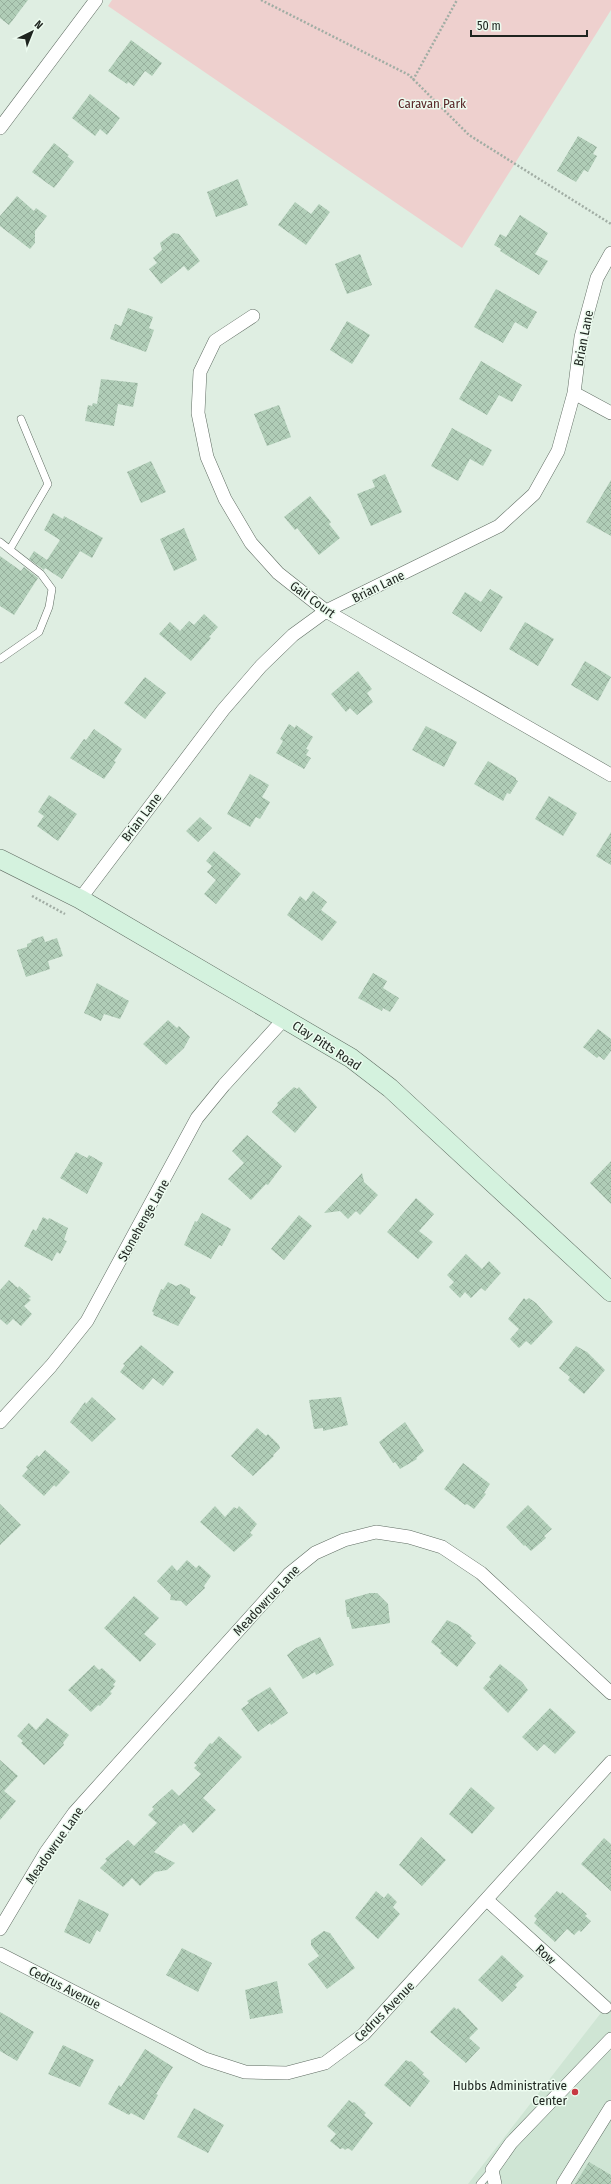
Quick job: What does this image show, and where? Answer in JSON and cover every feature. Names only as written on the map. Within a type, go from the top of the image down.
[{"type":"street","points":[[0,128],[96,0]]},
{"type":"street","name":"Brian Lane","points":[[80,899],[177,768],[256,671],[294,634],[326,611],[499,526],[534,494],[558,451],[574,392],[581,337],[597,278],[611,253]]},
{"type":"street","name":"Gail Court","points":[[253,316],[215,340],[200,372],[198,413],[207,457],[225,499],[251,543],[278,573],[326,611],[611,775]]},
{"type":"street","points":[[574,392],[611,413]]},
{"type":"street","name":"Clay Pitts Road","points":[[0,859],[80,899],[351,1058],[390,1088],[611,1292]]},
{"type":"street","name":"Stonehenge Lane","points":[[0,1422],[51,1366],[87,1321],[197,1118],[224,1084],[285,1018]]},
{"type":"street","name":"Meadowrue Lane","points":[[0,1929],[46,1852],[74,1813],[289,1574],[315,1552],[344,1540],[376,1532],[409,1537],[442,1547],[481,1573],[611,1693]]},
{"type":"street","name":"Cedrus Avenue","points":[[0,1954],[205,2059],[246,2072],[287,2074],[325,2063],[364,2034],[611,1762]]},
{"type":"street","name":"Row","points":[[487,1900],[605,2007]]},
{"type":"street","points":[[495,2184],[492,2170],[511,2143],[611,2039]]},
{"type":"street","points":[[563,2184],[611,2107]]},
{"type":"lane","points":[[10,549],[48,484],[21,419]]},
{"type":"lane","points":[[0,542],[41,574],[52,590],[49,607],[39,632],[0,660]]},
{"type":"lane","points":[[480,2184],[492,2170]]},
{"type":"path","points":[[261,0],[409,75],[469,135],[611,224]]},
{"type":"path","points":[[413,80],[457,0]]},
{"type":"path","points":[[32,896],[65,914]]},
{"type":"shaded area","name":"Hubbs Administrative Center","points":[[611,2000],[611,2184],[468,2184]]},
{"type":"green space","name":"Caravan Park","points":[[112,0],[611,0],[611,10],[462,248],[108,6]]},
{"type":"building","points":[[0,0],[28,0],[9,25],[0,18]]},
{"type":"building","points":[[131,40],[162,63],[152,76],[145,71],[134,86],[128,82],[127,84],[108,71]]},
{"type":"building","points":[[90,94],[120,118],[107,135],[100,129],[95,136],[72,118]]},
{"type":"building","points":[[578,136],[597,147],[593,154],[597,156],[588,172],[584,170],[576,182],[557,171]]},
{"type":"building","points":[[54,143],[69,155],[67,156],[74,162],[54,188],[32,172]]},
{"type":"building","points":[[238,179],[248,205],[216,217],[207,192]]},
{"type":"building","points":[[17,196],[34,211],[36,208],[47,216],[35,231],[35,243],[30,249],[0,226],[0,216]]},
{"type":"building","points":[[295,202],[311,214],[319,204],[330,212],[306,245],[278,225]]},
{"type":"building","points":[[520,215],[548,233],[535,254],[548,261],[539,275],[500,251],[501,249],[494,245],[500,234],[506,237]]},
{"type":"building","points":[[173,233],[179,234],[200,261],[188,271],[184,266],[161,284],[149,269],[157,263],[153,258],[162,250],[160,243]]},
{"type":"building","points":[[360,254],[372,285],[347,294],[335,264]]},
{"type":"building","points":[[496,289],[537,312],[527,329],[515,322],[503,343],[474,327]]},
{"type":"building","points":[[128,308],[153,317],[149,328],[154,330],[146,352],[110,339],[115,324],[121,326]]},
{"type":"building","points":[[347,321],[370,335],[352,364],[330,350]]},
{"type":"building","points":[[481,361],[522,385],[512,402],[499,395],[487,415],[459,399]]},
{"type":"building","points":[[101,379],[138,383],[133,407],[118,404],[114,426],[85,421],[88,405],[92,406],[93,403],[97,404]]},
{"type":"building","points":[[279,405],[291,437],[267,446],[254,414]]},
{"type":"building","points":[[452,428],[492,450],[483,466],[470,459],[458,481],[431,466]]},
{"type":"building","points":[[151,461],[166,492],[141,503],[127,472]]},
{"type":"building","points":[[385,474],[402,512],[371,526],[357,494],[375,487],[372,480]]},
{"type":"building","points":[[611,480],[611,536],[586,522]]},
{"type":"building","points":[[310,496],[331,522],[329,524],[340,538],[319,555],[297,528],[295,530],[284,517]]},
{"type":"building","points":[[53,513],[63,519],[64,516],[103,538],[92,558],[80,551],[62,579],[45,568],[44,570],[29,559],[34,551],[47,560],[60,540],[44,530]]},
{"type":"building","points":[[184,528],[197,560],[174,571],[160,539]]},
{"type":"building","points":[[0,556],[21,571],[24,567],[38,578],[14,615],[0,606]]},
{"type":"building","points":[[490,589],[503,597],[481,632],[452,613],[465,592],[481,602]]},
{"type":"building","points":[[204,614],[218,627],[209,637],[211,638],[191,661],[159,634],[170,622],[180,631],[189,621],[194,625]]},
{"type":"building","points":[[525,622],[554,639],[538,666],[509,649]]},
{"type":"building","points":[[585,661],[611,677],[598,701],[571,685]]},
{"type":"building","points":[[358,671],[372,689],[367,693],[373,702],[357,715],[350,708],[346,712],[331,694]]},
{"type":"building","points":[[145,677],[166,693],[145,719],[124,703]]},
{"type":"building","points":[[289,724],[295,728],[296,725],[313,737],[306,749],[309,750],[306,755],[311,758],[304,769],[276,753],[283,741],[280,739]]},
{"type":"building","points":[[426,726],[457,742],[444,767],[412,750]]},
{"type":"building","points":[[94,729],[122,749],[114,761],[116,762],[104,779],[70,758],[84,739],[86,740]]},
{"type":"building","points":[[488,761],[516,778],[518,781],[510,794],[507,793],[503,801],[474,784]]},
{"type":"building","points":[[250,774],[269,785],[262,797],[270,802],[260,819],[256,817],[250,827],[227,814]]},
{"type":"building","points":[[49,795],[77,814],[58,841],[37,826],[44,816],[38,812]]},
{"type":"building","points":[[549,796],[577,813],[563,836],[535,819]]},
{"type":"building","points":[[200,817],[212,828],[198,842],[186,831]]},
{"type":"building","points":[[611,832],[611,865],[596,856]]},
{"type":"building","points":[[214,851],[241,874],[216,904],[204,894],[216,880],[207,872],[212,866],[206,861]]},
{"type":"building","points":[[313,891],[327,902],[321,910],[337,922],[322,941],[287,915],[300,896],[306,901]]},
{"type":"building","points":[[43,936],[45,942],[57,938],[63,956],[48,961],[50,969],[26,977],[17,950],[27,947],[27,944],[32,942],[31,940]]},
{"type":"building","points":[[373,973],[387,981],[383,988],[399,998],[390,1012],[383,1008],[382,1011],[358,998]]},
{"type":"building","points":[[97,983],[129,1001],[120,1019],[104,1014],[101,1021],[84,1013]]},
{"type":"building","points":[[168,1020],[177,1028],[179,1026],[190,1037],[184,1048],[166,1065],[143,1044]]},
{"type":"building","points":[[598,1029],[611,1039],[611,1051],[604,1060],[599,1056],[597,1058],[583,1047]]},
{"type":"building","points":[[294,1087],[297,1089],[299,1087],[317,1107],[295,1133],[272,1112],[278,1105],[277,1103]]},
{"type":"building","points":[[247,1135],[282,1166],[268,1185],[266,1184],[251,1200],[228,1179],[244,1163],[232,1151]]},
{"type":"building","points":[[76,1152],[87,1158],[89,1155],[103,1163],[87,1194],[60,1178]]},
{"type":"building","points":[[611,1161],[611,1204],[590,1183]]},
{"type":"building","points":[[362,1173],[364,1182],[378,1195],[360,1215],[356,1211],[348,1219],[340,1211],[324,1213]]},
{"type":"building","points":[[416,1198],[434,1214],[419,1231],[433,1242],[418,1259],[387,1232]]},
{"type":"building","points":[[202,1213],[231,1229],[222,1246],[219,1245],[211,1259],[184,1245],[195,1221],[197,1222]]},
{"type":"building","points":[[299,1215],[312,1226],[284,1260],[271,1249]]},
{"type":"building","points":[[43,1217],[48,1220],[49,1218],[68,1228],[64,1240],[67,1241],[60,1254],[57,1252],[52,1261],[24,1246],[33,1229],[36,1231]]},
{"type":"building","points":[[466,1254],[482,1269],[489,1261],[501,1273],[485,1291],[481,1288],[471,1298],[465,1292],[460,1298],[449,1287],[454,1282],[447,1275]]},
{"type":"building","points":[[9,1280],[18,1288],[19,1286],[31,1297],[28,1298],[31,1300],[24,1306],[32,1314],[21,1326],[13,1319],[7,1325],[0,1319],[0,1290]]},
{"type":"building","points":[[168,1282],[176,1286],[181,1284],[190,1289],[190,1294],[196,1297],[178,1326],[153,1315],[154,1313],[152,1311],[161,1289],[163,1290]]},
{"type":"building","points":[[524,1298],[526,1300],[529,1298],[536,1303],[553,1322],[531,1345],[526,1341],[519,1348],[510,1339],[519,1329],[508,1319]]},
{"type":"building","points":[[141,1345],[174,1372],[163,1386],[153,1378],[143,1390],[120,1372],[125,1365],[123,1364]]},
{"type":"building","points":[[576,1346],[587,1352],[605,1370],[584,1394],[568,1380],[570,1377],[559,1368]]},
{"type":"building","points":[[92,1397],[116,1419],[92,1442],[70,1422],[85,1402],[86,1404]]},
{"type":"building","points":[[341,1397],[348,1425],[323,1431],[323,1428],[314,1429],[309,1400]]},
{"type":"building","points":[[405,1422],[424,1451],[416,1458],[417,1459],[400,1469],[395,1462],[393,1463],[379,1442]]},
{"type":"building","points":[[257,1428],[266,1436],[268,1434],[280,1448],[273,1455],[274,1456],[253,1476],[231,1456]]},
{"type":"building","points":[[45,1450],[70,1472],[56,1487],[54,1485],[44,1496],[22,1476],[28,1469],[26,1467],[37,1455],[39,1457]]},
{"type":"building","points":[[463,1463],[490,1484],[484,1493],[486,1494],[474,1509],[467,1504],[465,1505],[444,1489]]},
{"type":"building","points":[[0,1504],[21,1525],[0,1545]]},
{"type":"building","points":[[528,1505],[552,1529],[544,1536],[546,1538],[531,1551],[525,1545],[524,1546],[506,1527]]},
{"type":"building","points":[[215,1506],[225,1517],[234,1507],[237,1509],[239,1506],[257,1524],[250,1533],[253,1535],[234,1552],[200,1522]]},
{"type":"building","points":[[187,1560],[196,1568],[199,1565],[211,1576],[204,1586],[205,1588],[186,1606],[181,1601],[170,1600],[171,1595],[157,1581],[172,1565],[177,1571]]},
{"type":"building","points":[[370,1593],[377,1593],[388,1604],[390,1623],[352,1629],[349,1617],[347,1617],[345,1600]]},
{"type":"building","points":[[134,1596],[159,1618],[144,1634],[156,1644],[140,1662],[104,1628]]},
{"type":"building","points":[[447,1620],[458,1625],[472,1636],[470,1638],[476,1643],[457,1667],[440,1653],[442,1651],[431,1642]]},
{"type":"building","points":[[320,1637],[334,1665],[316,1675],[315,1672],[303,1679],[287,1655],[296,1648]]},
{"type":"building","points":[[500,1664],[522,1682],[528,1690],[508,1713],[483,1688],[491,1679],[489,1677]]},
{"type":"building","points":[[94,1665],[99,1670],[102,1668],[116,1681],[113,1685],[115,1686],[110,1692],[112,1693],[100,1706],[98,1705],[91,1712],[68,1690]]},
{"type":"building","points":[[270,1687],[288,1713],[258,1732],[241,1709],[249,1703],[247,1701]]},
{"type":"building","points":[[550,1708],[576,1732],[555,1754],[544,1744],[537,1751],[522,1737]]},
{"type":"building","points":[[47,1718],[69,1735],[63,1743],[64,1745],[44,1765],[21,1743],[23,1741],[17,1736],[29,1723],[36,1730]]},
{"type":"building","points":[[219,1736],[242,1757],[203,1798],[216,1810],[193,1833],[184,1823],[181,1826],[180,1825],[154,1852],[175,1863],[167,1870],[155,1872],[140,1886],[132,1878],[123,1887],[100,1868],[107,1861],[105,1859],[128,1840],[134,1846],[157,1823],[148,1815],[154,1809],[152,1807],[172,1789],[179,1796],[201,1774],[194,1768],[197,1765],[194,1763],[210,1743],[212,1744]]},
{"type":"building","points":[[0,1760],[18,1776],[4,1791],[16,1801],[0,1820]]},
{"type":"building","points":[[471,1787],[495,1808],[472,1834],[449,1814]]},
{"type":"building","points":[[421,1837],[446,1860],[422,1886],[399,1865]]},
{"type":"building","points":[[604,1838],[611,1844],[611,1891],[581,1864]]},
{"type":"building","points":[[376,1891],[384,1898],[388,1893],[397,1902],[393,1907],[400,1914],[378,1939],[355,1918]]},
{"type":"building","points":[[557,1891],[561,1894],[562,1892],[587,1914],[585,1916],[591,1921],[581,1932],[579,1930],[574,1935],[567,1929],[555,1942],[534,1923],[537,1919],[534,1916]]},
{"type":"building","points":[[79,1899],[109,1914],[100,1932],[97,1930],[90,1944],[64,1932]]},
{"type":"building","points":[[324,1931],[330,1933],[355,1968],[327,1989],[308,1964],[319,1956],[311,1945],[311,1940]]},
{"type":"building","points":[[182,1948],[212,1963],[198,1992],[166,1975]]},
{"type":"building","points":[[502,1955],[524,1976],[515,1985],[517,1987],[502,2002],[478,1980]]},
{"type":"building","points":[[277,1981],[283,2013],[250,2019],[245,1990]]},
{"type":"building","points":[[454,2007],[457,2010],[458,2008],[478,2029],[469,2038],[480,2048],[466,2063],[430,2032]]},
{"type":"building","points":[[0,2012],[34,2032],[17,2061],[0,2051]]},
{"type":"building","points":[[63,2045],[94,2060],[80,2087],[48,2074]]},
{"type":"building","points":[[145,2049],[173,2067],[156,2094],[158,2095],[144,2120],[131,2113],[129,2115],[108,2104],[119,2085],[121,2087]]},
{"type":"building","points":[[406,2060],[411,2061],[430,2081],[410,2107],[384,2085]]},
{"type":"building","points":[[349,2100],[353,2103],[354,2102],[366,2113],[364,2115],[373,2123],[352,2151],[348,2148],[345,2150],[343,2148],[340,2149],[330,2141],[336,2134],[327,2126]]},
{"type":"building","points":[[194,2108],[224,2125],[208,2153],[177,2137]]},
{"type":"building","points":[[589,2162],[611,2175],[611,2184],[575,2184]]},
{"type":"place","name":"Hubbs Administrative Center","points":[[575,2092]]}]
